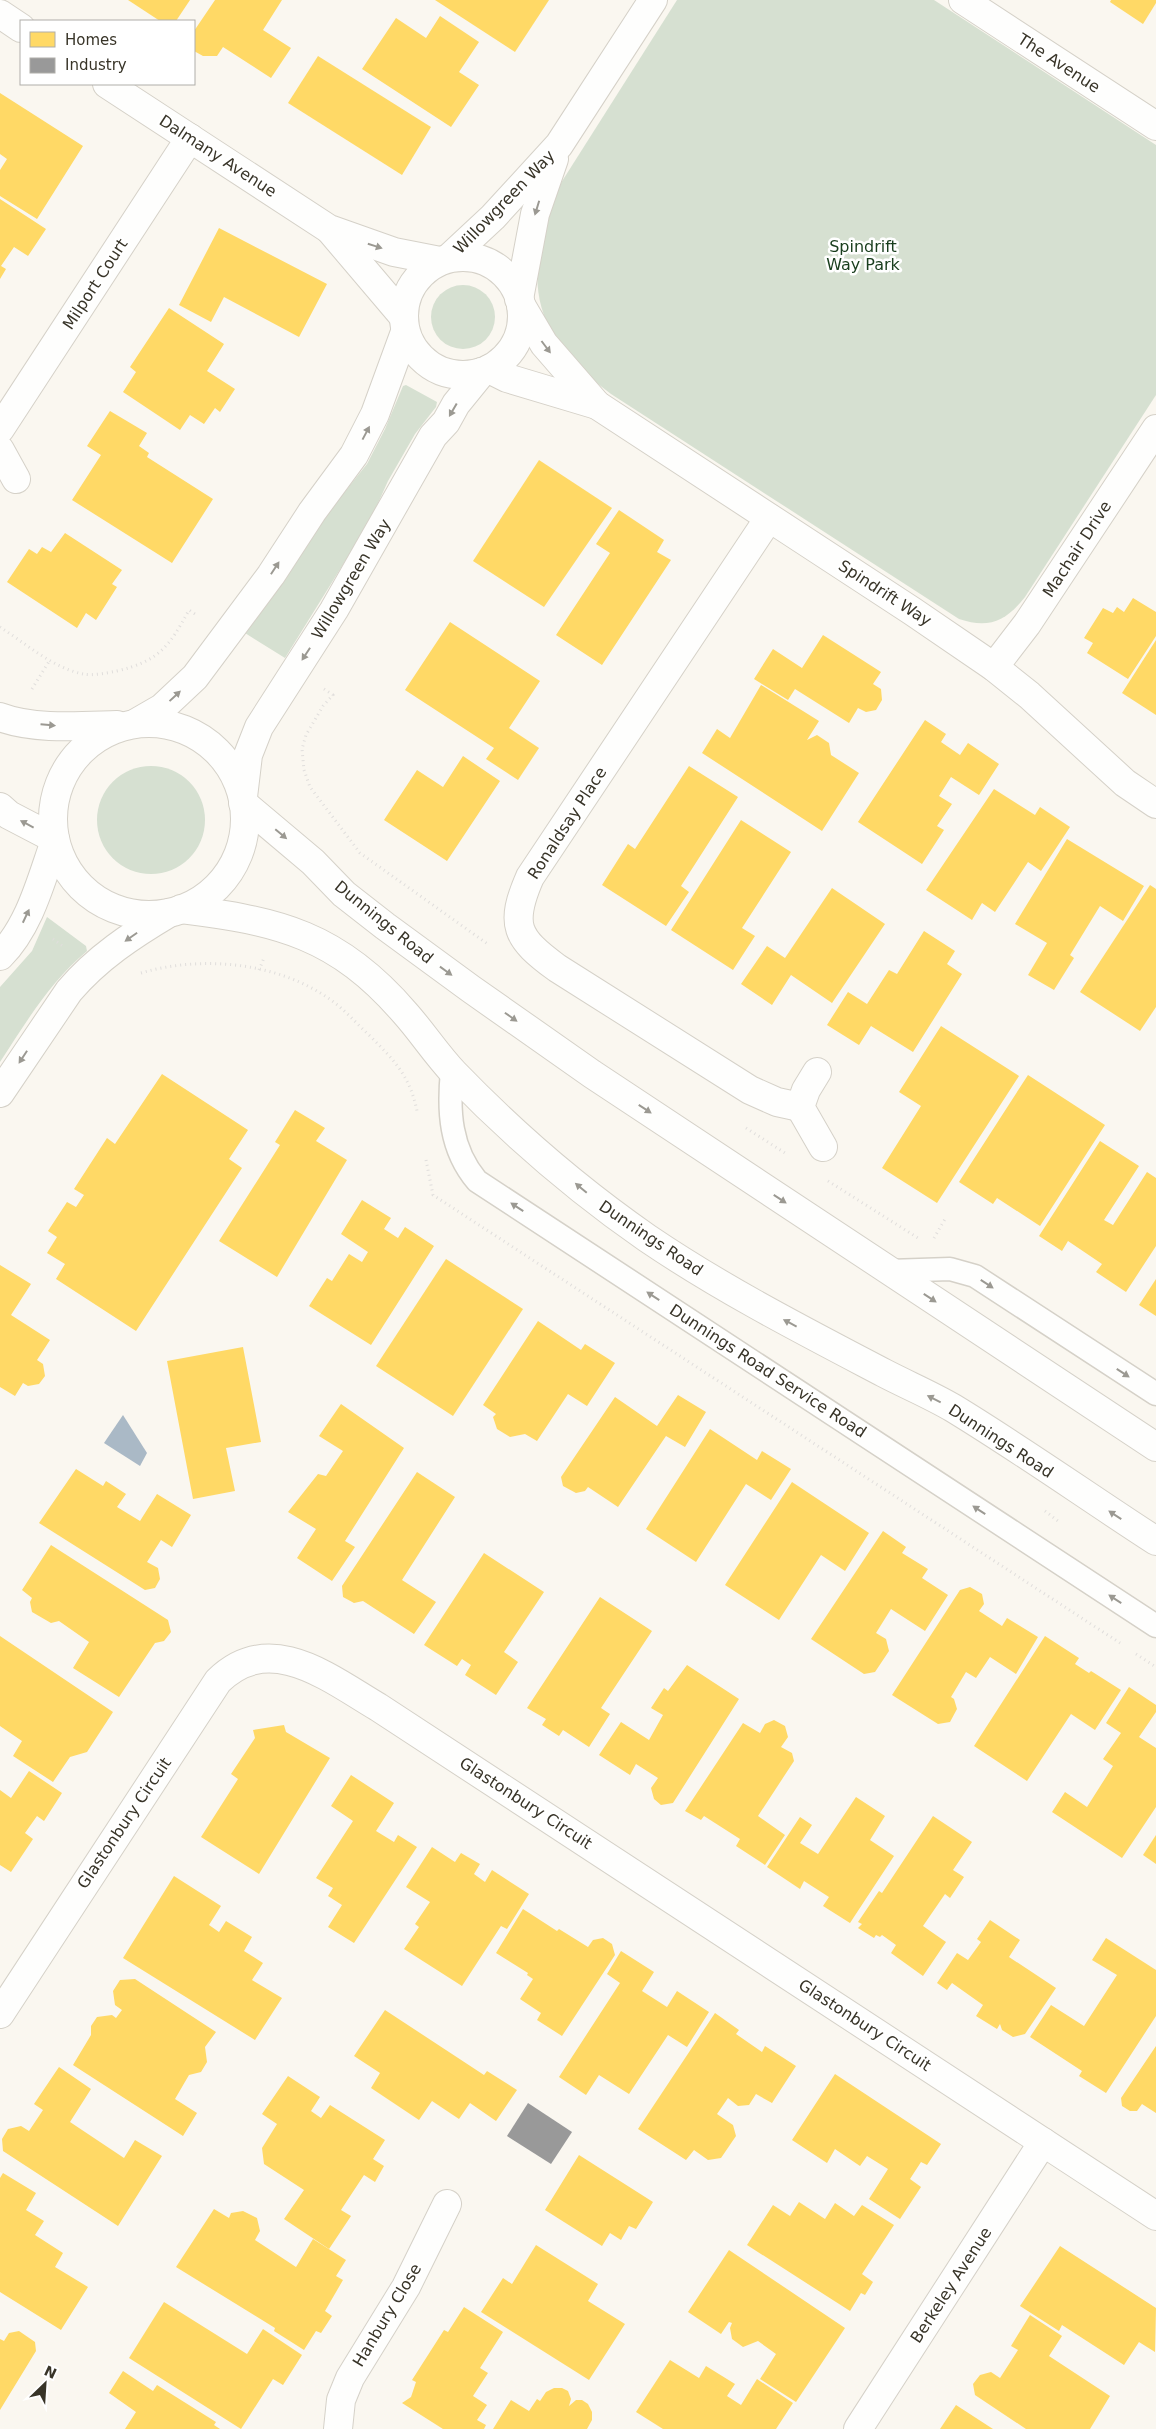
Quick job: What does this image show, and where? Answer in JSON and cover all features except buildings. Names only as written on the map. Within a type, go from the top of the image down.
[{"type":"street","name":"Willowgreen Way","points":[[445,260],[493,217],[559,145],[652,0]]},
{"type":"street","name":"The Avenue","points":[[963,0],[1156,126]]},
{"type":"street","points":[[0,14],[20,27]]},
{"type":"street","name":"Dalmany Avenue","points":[[109,85],[329,229],[394,252],[445,260]]},
{"type":"street","name":"Milport Court","points":[[0,429],[190,138]]},
{"type":"street","name":"Willowgreen Way","points":[[520,302],[535,214],[559,145]]},
{"type":"street","name":"Dalmany Avenue","points":[[329,229],[404,324]]},
{"type":"street","points":[[177,910],[146,914],[130,912],[99,900],[74,878],[61,857],[55,840],[53,818],[55,797],[68,767],[81,750],[98,737],[132,724],[162,708],[195,678],[228,634],[366,435],[404,324],[410,289],[417,277],[445,260],[474,258],[498,268],[511,282],[520,302],[522,320],[519,335],[512,349],[502,360],[486,371],[455,375],[435,368],[419,356],[404,324]]},
{"type":"street","name":"Spindrift Way","points":[[520,302],[544,344],[596,405]]},
{"type":"street","name":"Willowgreen Way","points":[[0,1093],[69,991],[92,966],[134,935],[212,891],[230,871],[241,847],[244,829],[243,800],[248,755],[257,730],[339,602],[433,436],[446,422],[456,404],[486,371]]},
{"type":"street","name":"Spindrift Way","points":[[486,371],[596,405],[912,610],[994,667],[1029,695],[1125,783],[1156,804]]},
{"type":"street","name":"Machair Drive","points":[[994,667],[1028,624],[1156,429]]},
{"type":"street","points":[[0,450],[16,479]]},
{"type":"street","name":"Ronaldsay Place","points":[[769,518],[530,877],[520,902],[518,914],[519,926],[530,946],[557,968],[750,1090],[777,1102],[800,1107]]},
{"type":"street","points":[[0,717],[12,722],[73,727],[162,724],[180,728],[203,740],[228,765],[243,800]]},
{"type":"street","name":"Dunnings Road","points":[[243,800],[313,862],[344,894],[392,932],[592,1074],[1156,1447]]},
{"type":"street","points":[[0,807],[9,815],[55,840]]},
{"type":"street","points":[[0,956],[15,940],[25,920],[55,840]]},
{"type":"street","name":"Dunnings Road","points":[[177,910],[237,916],[277,925],[296,931],[328,947],[364,971],[404,1011],[452,1071],[530,1145],[588,1194],[648,1238],[771,1313],[951,1408],[1156,1542]]},
{"type":"street","points":[[817,1072],[804,1094],[800,1107],[823,1147]]},
{"type":"street","name":"Glastonbury Circuit","points":[[0,2014],[218,1681],[230,1670],[242,1664],[279,1658],[299,1662],[378,1707],[1156,2216]]},
{"type":"street","name":"Berkeley Avenue","points":[[858,2429],[1043,2142]]},
{"type":"street","name":"Hanbury Close","points":[[338,2429],[341,2400],[350,2378],[406,2286],[447,2204]]},
{"type":"lane","name":"Dunnings Road Service Road","points":[[452,1071],[449,1101],[451,1116],[462,1161],[477,1181],[1156,1626]]},
{"type":"lane","points":[[889,1271],[950,1269],[963,1271],[975,1276],[1156,1394]]},
{"type":"path","points":[[0,627],[50,660],[83,674],[109,672],[149,660],[173,640],[189,610],[228,634]]},
{"type":"path","points":[[295,670],[333,695],[323,706],[306,735],[302,749],[304,770],[310,787],[320,802],[360,853],[496,950]]},
{"type":"path","points":[[25,920],[92,966]]},
{"type":"path","points":[[135,975],[158,968],[200,963],[222,964],[259,970],[288,978],[308,987],[337,1005],[398,1065],[408,1079],[418,1113],[451,1116]]},
{"type":"path","points":[[745,1127],[786,1154]]},
{"type":"path","points":[[828,1180],[922,1240]]},
{"type":"path","points":[[945,1219],[929,1246],[963,1271]]},
{"type":"green space","name":"Spindrift Way Park","points":[[677,0],[934,0],[1156,145],[1156,395],[1025,597],[1004,617],[988,623],[959,619],[611,394],[583,371],[563,349],[548,326],[540,302],[537,276],[540,249],[547,219],[559,186]]},
{"type":"green space","points":[[457,285],[469,285],[486,294],[493,305],[495,317],[493,329],[486,340],[469,349],[457,349],[445,344],[436,335],[431,323],[431,311],[436,299],[445,290]]},
{"type":"green space","points":[[406,385],[437,402],[436,407],[415,434],[388,481],[370,521],[285,658],[245,633],[303,544],[367,464],[385,429],[403,386]]},
{"type":"green space","points":[[151,766],[172,770],[189,782],[201,799],[205,820],[201,841],[189,858],[172,870],[151,874],[130,870],[113,858],[101,841],[97,820],[101,799],[113,782],[130,770]]},
{"type":"green space","points":[[47,917],[86,946],[87,951],[73,963],[50,989],[29,1017],[0,1062],[0,987],[32,951]]},
{"type":"water","points":[[123,1415],[147,1453],[140,1466],[104,1443]]}]
